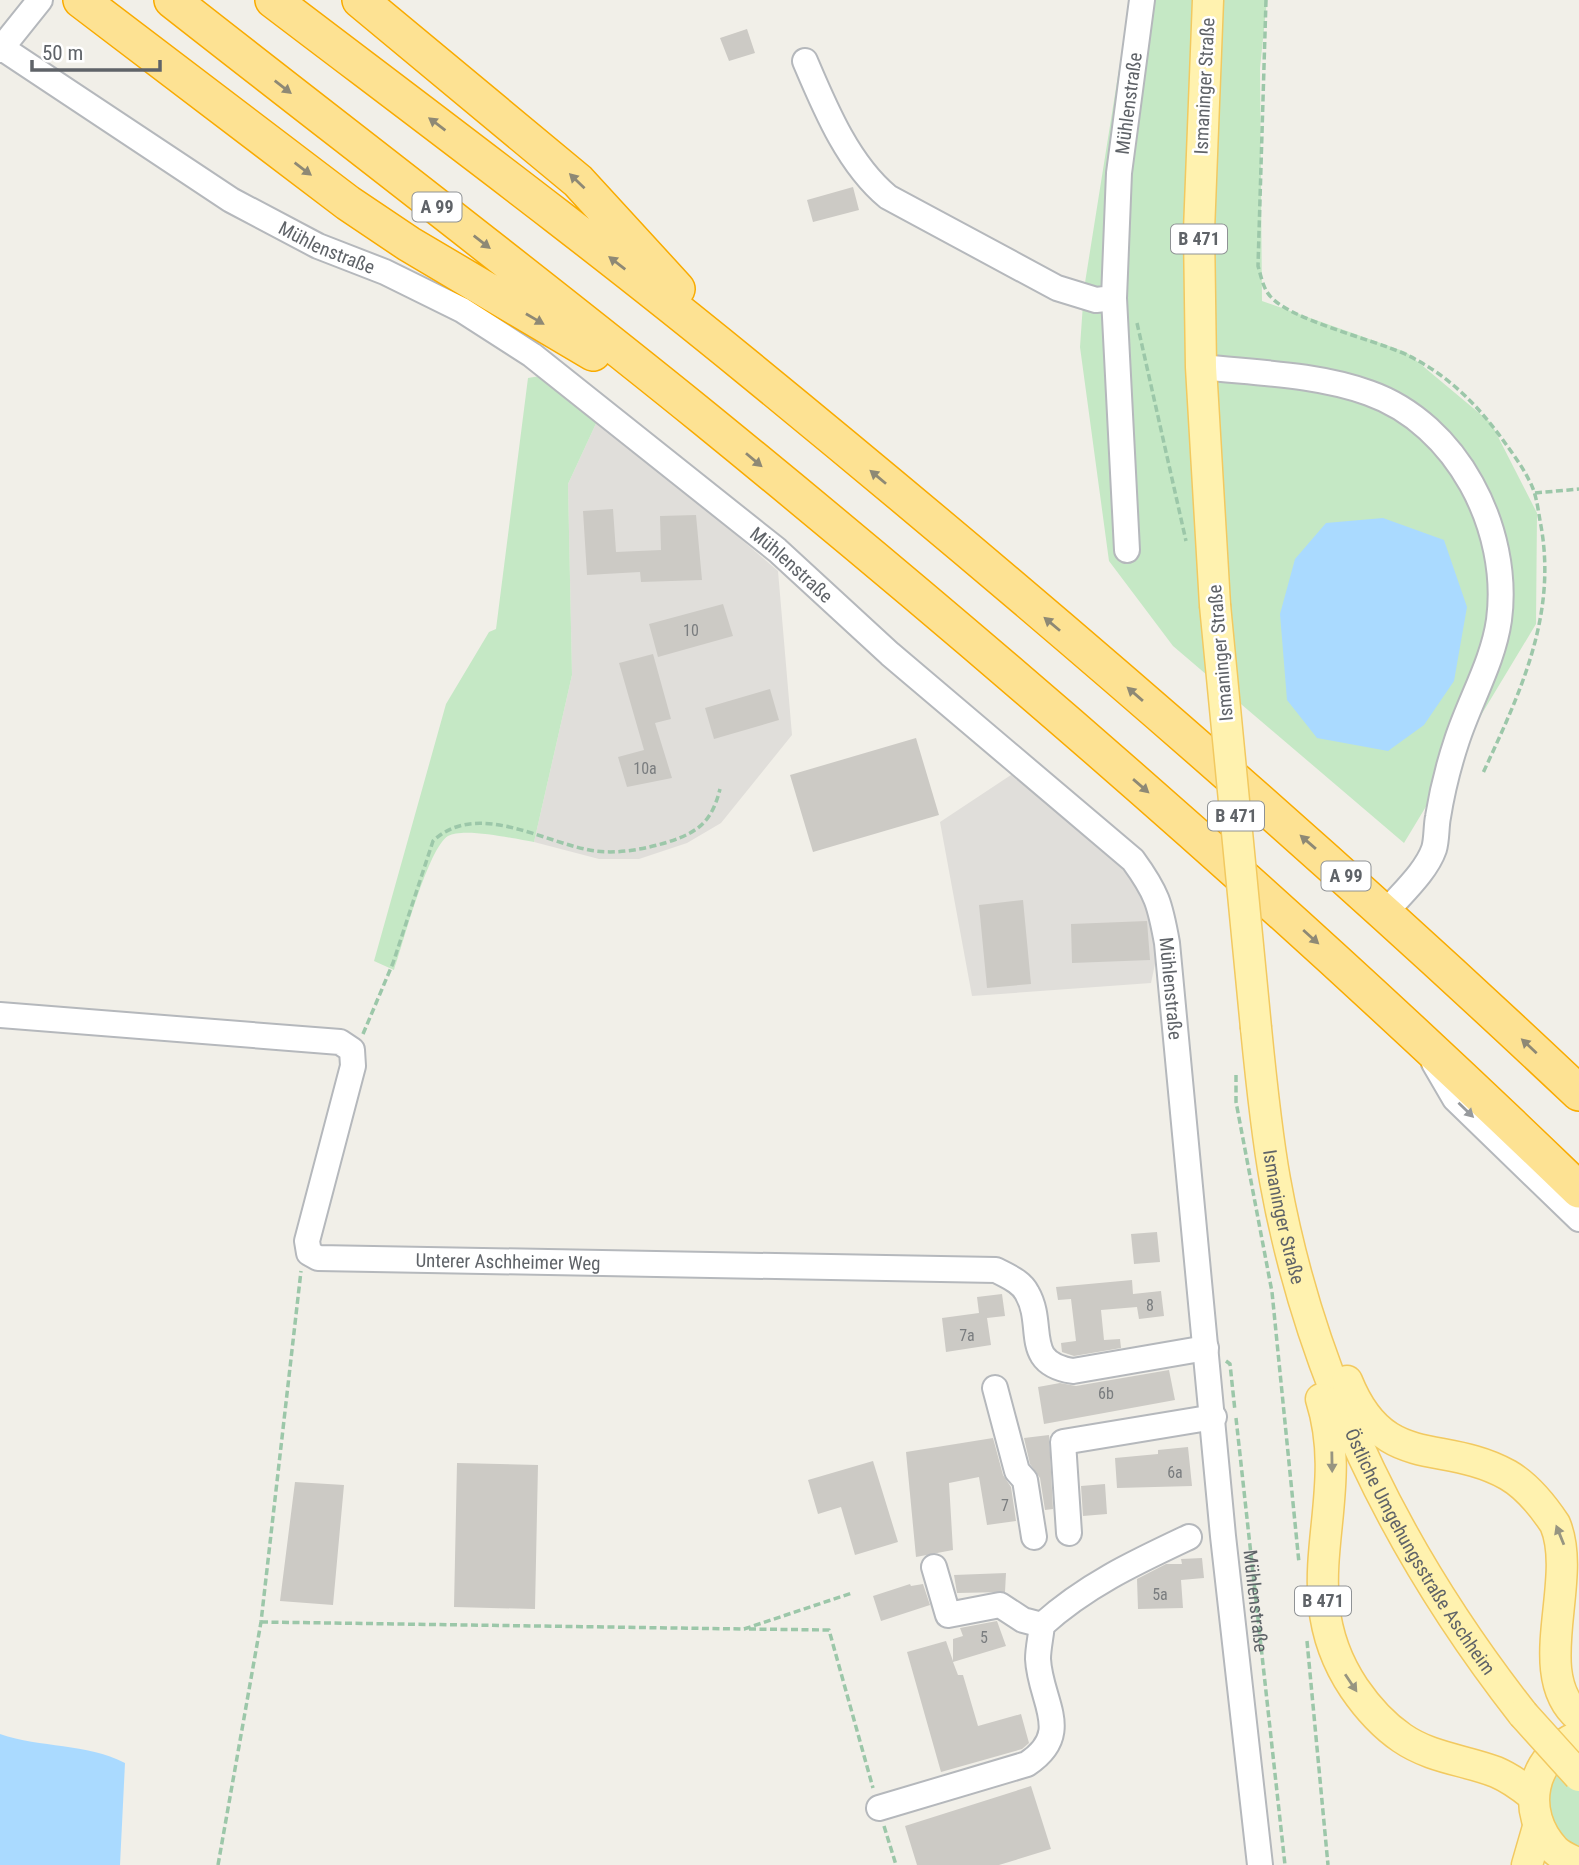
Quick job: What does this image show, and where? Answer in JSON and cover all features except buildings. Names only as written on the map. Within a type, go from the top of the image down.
[{"type":"highway","name":"A 99","points":[[172,0],[702,416],[1034,693],[1416,1032],[1579,1190]]},
{"type":"highway","name":"A 99","points":[[273,0],[547,208],[747,367],[1157,713],[1386,912],[1579,1093]]},
{"type":"highway","points":[[360,0],[578,181],[747,367]]},
{"type":"highway","points":[[84,3],[348,203],[409,244],[702,416]]},
{"type":"main road","name":"Ismaninger Straße","points":[[1208,0],[1199,231],[1201,367],[1216,605],[1256,1028],[1275,1182],[1303,1300]]},
{"type":"main road","name":"Östliche Umgehungsstraße Aschheim","points":[[1303,1300],[1352,1436],[1409,1549],[1476,1655],[1523,1714],[1579,1776]]},
{"type":"main road","name":"B 471","points":[[1303,1300],[1325,1327],[1357,1406],[1379,1430],[1415,1450],[1477,1463],[1508,1475],[1537,1499],[1558,1527],[1567,1554],[1569,1589],[1559,1656],[1560,1690],[1571,1710],[1579,1717]]},
{"type":"main road","name":"B 471","points":[[1303,1300],[1302,1338],[1327,1416],[1332,1449],[1332,1486],[1321,1586],[1326,1625],[1341,1668],[1368,1708],[1402,1738],[1446,1760],[1495,1772],[1532,1795]]},
{"type":"main road","points":[[1579,1736],[1551,1754],[1540,1769],[1532,1795],[1538,1827],[1556,1852],[1579,1864]]},
{"type":"main road","points":[[1527,1865],[1538,1827]]},
{"type":"street","points":[[1,49],[40,0]]},
{"type":"street","name":"Mühlenstraße","points":[[1127,550],[1124,305],[1115,262],[1119,173],[1142,0]]},
{"type":"street","name":"Mühlenstraße","points":[[1,49],[232,200],[318,246],[385,272],[463,310],[532,355],[777,551],[890,654],[1133,860],[1159,899],[1167,943],[1214,1417],[1224,1549],[1260,1865]]},
{"type":"street","points":[[805,61],[856,163],[870,182],[888,197],[1057,288],[1124,305]]},
{"type":"street","points":[[1201,367],[1322,381],[1369,393],[1399,407],[1423,423],[1456,460],[1476,493],[1487,519],[1501,582],[1499,622],[1482,677],[1457,740],[1438,815],[1434,849],[1424,866],[1386,912]]},
{"type":"street","points":[[0,1015],[340,1042],[352,1050],[353,1066],[307,1241],[309,1253]]},
{"type":"street","points":[[1416,1032],[1455,1098],[1579,1219]]},
{"type":"street","name":"Unterer Aschheimer Weg","points":[[309,1253],[318,1258],[996,1270],[1016,1280],[1028,1293],[1038,1346],[1045,1361],[1055,1368],[1073,1371],[1206,1348]]},
{"type":"street","points":[[995,1388],[1017,1471],[1025,1480],[1033,1531],[1069,1528],[1063,1442],[1214,1417]]},
{"type":"street","points":[[879,1808],[1027,1764],[1044,1752],[1052,1734],[1038,1659],[1042,1625],[1068,1602],[1119,1569],[1189,1537]]},
{"type":"street","points":[[934,1567],[948,1615],[1000,1605],[1023,1620],[1042,1625]]},
{"type":"path","points":[[1266,0],[1258,266],[1268,293],[1291,311],[1404,353],[1435,370],[1459,389],[1489,420],[1513,454],[1535,493],[1546,555],[1544,608],[1533,659],[1483,773]]},
{"type":"path","points":[[1124,305],[1187,544]]},
{"type":"path","points":[[1535,493],[1579,489]]},
{"type":"path","points":[[352,1050],[360,1041],[393,963],[433,841],[445,829],[466,825],[516,827],[594,851],[618,852],[652,846],[692,834],[709,820],[720,789]]},
{"type":"path","points":[[1236,1066],[1236,1102],[1272,1292],[1299,1564]]},
{"type":"path","points":[[218,1865],[261,1622],[301,1270],[309,1253]]},
{"type":"path","name":"Mühlenstraße","points":[[1206,1348],[1230,1364],[1285,1865]]},
{"type":"path","points":[[744,1629],[852,1593]]},
{"type":"path","points":[[261,1622],[829,1630],[896,1865]]},
{"type":"path","points":[[1306,1632],[1328,1865]]},
{"type":"shaded area","points":[[599,417],[778,571],[792,735],[721,823],[687,843],[639,859],[599,859],[534,842],[572,675],[568,484]]},
{"type":"shaded area","points":[[1017,771],[1107,843],[1141,887],[1154,920],[1156,959],[1151,983],[972,996],[940,822]]},
{"type":"green space","points":[[1130,0],[1267,0],[1260,68],[1262,301],[1406,352],[1491,423],[1537,513],[1536,624],[1404,843],[1173,646],[1109,561],[1080,347],[1084,289]]},
{"type":"green space","points":[[540,376],[599,417],[568,484],[572,675],[534,842],[477,833],[448,836],[440,844],[424,877],[394,970],[374,961],[446,704],[489,632],[496,629],[528,378]]},
{"type":"green space","points":[[1579,1751],[1579,1848],[1556,1826],[1547,1796],[1554,1775]]},
{"type":"water","points":[[1383,518],[1444,540],[1467,607],[1454,681],[1424,725],[1388,751],[1317,738],[1287,700],[1280,614],[1295,559],[1326,523]]},
{"type":"water","points":[[0,1734],[95,1752],[125,1763],[120,1865],[0,1865]]}]
